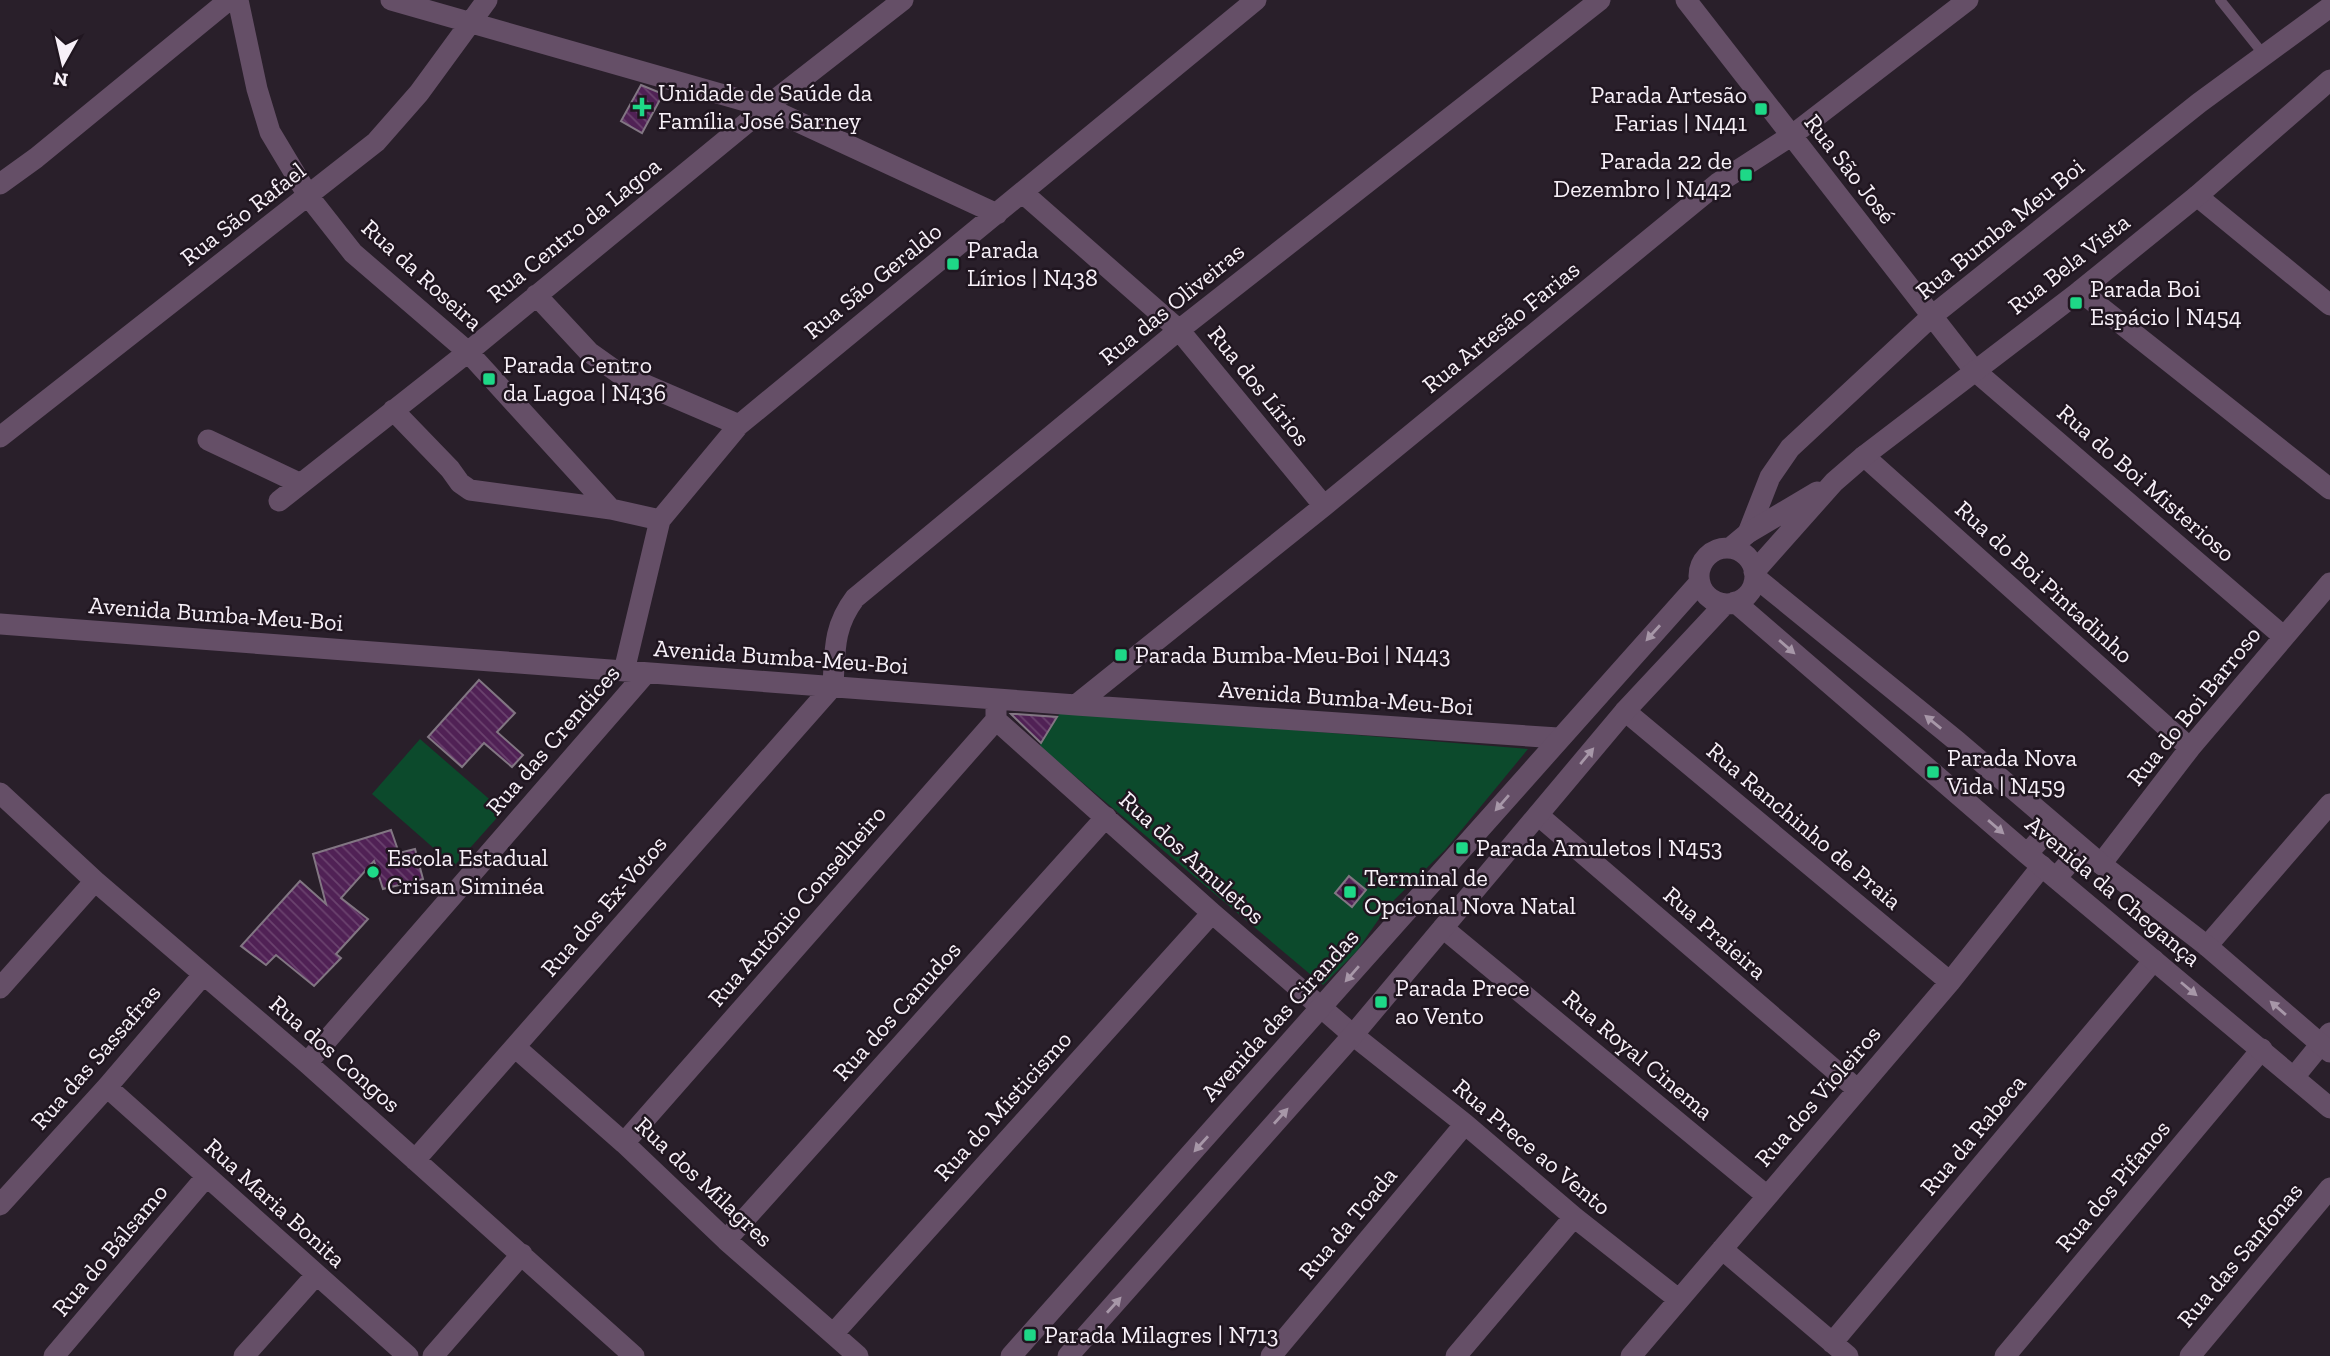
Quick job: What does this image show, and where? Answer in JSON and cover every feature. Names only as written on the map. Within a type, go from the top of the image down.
[{"type":"street","points":[[0,184],[36,158],[229,0]]},
{"type":"street","name":"Rua da Roseira","points":[[238,0],[257,89],[270,132],[309,197],[353,253],[468,352],[611,509]]},
{"type":"street","points":[[391,0],[766,107],[997,214]]},
{"type":"street","name":"Rua São Rafael","points":[[0,437],[376,142],[399,117],[487,0]]},
{"type":"street","name":"Rua Centro da Lagoa","points":[[279,501],[468,352],[766,107],[903,0]]},
{"type":"street","name":"Rua São Geraldo","points":[[624,671],[660,520],[739,425],[1255,0]]},
{"type":"street","name":"Rua das Oliveiras","points":[[832,687],[837,631],[843,614],[855,598],[1179,330],[1600,0]]},
{"type":"street","name":"Rua São José","points":[[1686,0],[1974,370]]},
{"type":"street","name":"Rua Artesão Farias","points":[[1076,705],[1718,183],[1791,136],[1968,0]]},
{"type":"street","name":"Rua Bumba Meu Boi","points":[[1748,533],[1770,477],[1790,448],[1932,316],[2199,103],[2330,7]]},
{"type":"street","name":"Rua Bela Vista","points":[[1834,482],[1974,370],[2080,291],[2197,196],[2330,80]]},
{"type":"street","name":"Rua dos Lírios","points":[[1023,193],[1179,330],[1324,506]]},
{"type":"street","points":[[2197,196],[2330,305]]},
{"type":"street","points":[[2080,291],[2330,489]]},
{"type":"street","points":[[536,295],[589,352],[620,374],[739,425]]},
{"type":"street","name":"Rua do Boi Misterioso","points":[[1974,370],[2284,637]]},
{"type":"street","points":[[393,410],[460,483],[470,490],[611,509],[660,520]]},
{"type":"street","points":[[208,440],[299,483]]},
{"type":"street","name":"Rua do Boi Pintadinho","points":[[1864,456],[2190,748]]},
{"type":"street","points":[[1730,548],[1748,533],[1834,482]]},
{"type":"street","points":[[1754,575],[1834,482]]},
{"type":"street","points":[[1069,1356],[1353,1034],[1625,711],[1730,603],[1747,595],[1753,586],[1753,564],[1746,555],[1730,548],[1715,550],[1706,556],[1700,565],[1699,583],[1707,596],[1730,603]]},
{"type":"street","name":"Avenida da Chegança","points":[[1754,575],[1958,742],[2101,864],[2327,1043]]},
{"type":"street","name":"Avenida das Cirandas","points":[[1012,1356],[1558,738],[1699,583]]},
{"type":"street","name":"Rua do Boi Barroso","points":[[2101,864],[2190,748],[2330,583]]},
{"type":"street","name":"Avenida da Chegança","points":[[1730,603],[2330,1108]]},
{"type":"street","name":"Avenida Bumba-Meu-Boi","points":[[0,624],[1076,705],[1558,738]]},
{"type":"street","name":"Rua das Crendices","points":[[307,1063],[646,673]]},
{"type":"street","name":"Rua dos Ex-Votos","points":[[415,1160],[832,687]]},
{"type":"street","points":[[996,698],[996,720]]},
{"type":"street","name":"Rua Ranchinho de Praia","points":[[1625,711],[1950,982]]},
{"type":"street","name":"Rua dos Amuletos","points":[[996,720],[1212,913],[1353,1034]]},
{"type":"street","name":"Rua Antônio Conselheiro","points":[[624,1143],[996,720]]},
{"type":"street","name":"Rua dos Congos","points":[[0,793],[95,881],[307,1063],[522,1254],[629,1354]]},
{"type":"street","points":[[2207,946],[2330,804]]},
{"type":"street","name":"Rua Praieira","points":[[1538,815],[1858,1090]]},
{"type":"street","name":"Rua dos Canudos","points":[[726,1240],[1106,817]]},
{"type":"street","points":[[2042,866],[2054,824]]},
{"type":"street","points":[[2042,866],[2082,848]]},
{"type":"street","name":"Rua dos Violeiros","points":[[1631,1356],[1950,982],[2042,866]]},
{"type":"street","points":[[0,988],[95,881]]},
{"type":"street","name":"Rua do Misticismo","points":[[833,1334],[1212,913]]},
{"type":"street","name":"Rua Royal Cinema","points":[[1443,928],[1767,1196]]},
{"type":"street","name":"Rua da Rabeca","points":[[1840,1350],[2154,960]]},
{"type":"street","name":"Rua das Sassafras","points":[[0,1205],[107,1087],[203,975]]},
{"type":"street","name":"Rua Prece ao Vento","points":[[1353,1034],[1465,1124],[1574,1217],[1678,1299]]},
{"type":"street","points":[[2294,1077],[2327,1043]]},
{"type":"street","name":"Rua dos Milagres","points":[[514,1047],[858,1356]]},
{"type":"street","name":"Rua dos Pifanos","points":[[2005,1356],[2262,1049]]},
{"type":"street","name":"Rua Maria Bonita","points":[[107,1087],[408,1356]]},
{"type":"street","name":"Rua da Toada","points":[[1271,1356],[1465,1124]]},
{"type":"street","name":"Rua do Bálsamo","points":[[54,1356],[206,1177]]},
{"type":"street","name":"Rua das Sanfonas","points":[[2190,1356],[2330,1188]]},
{"type":"street","points":[[1456,1356],[1574,1217]]},
{"type":"street","points":[[1722,1249],[1840,1350]]},
{"type":"street","points":[[433,1356],[522,1254]]},
{"type":"street","points":[[244,1356],[316,1275]]},
{"type":"lane","points":[[2220,0],[2264,55]]},
{"type":"green space","points":[[1061,711],[1528,749],[1445,850],[1387,907],[1357,951],[1323,985],[1039,746]]},
{"type":"green space","points":[[420,739],[503,811],[454,866],[372,794]]},
{"type":"building","name":"Unidade de Saúde da Família José Sarney","points":[[641,85],[663,94],[642,133],[621,121]]},
{"type":"building","points":[[479,680],[515,713],[497,732],[523,755],[512,767],[484,743],[462,767],[428,737]]},
{"type":"building","points":[[1011,714],[1016,714],[1057,717],[1041,743]]},
{"type":"building","points":[[391,830],[399,853],[415,849],[423,879],[383,889],[374,861],[341,898],[368,919],[336,954],[341,958],[314,986],[276,955],[266,965],[241,946],[300,881],[326,904],[313,854]]},
{"type":"building","name":"Terminal de Opcional Nova Natal","points":[[1349,876],[1366,890],[1352,907],[1335,893]]},
{"type":"place","name":"Unidade de Saúde da Família José Sarney","points":[[642,107]]},
{"type":"place","name":"Parada Artesão Farias | N441","points":[[1761,109]]},
{"type":"place","name":"Parada 22 de Dezembro | N442","points":[[1746,175]]},
{"type":"place","name":"Parada Lírios | N438","points":[[953,264]]},
{"type":"place","name":"Parada Boi Espácio | N454","points":[[2076,303]]},
{"type":"place","name":"Parada Centro da Lagoa | N436","points":[[489,379]]},
{"type":"place","name":"Parada Bumba-Meu-Boi | N443","points":[[1121,655]]},
{"type":"place","name":"Parada Nova Vida | N459","points":[[1933,772]]},
{"type":"place","name":"Parada Amuletos | N453","points":[[1462,848]]},
{"type":"place","name":"Escola Estadual Crisan Siminéa","points":[[373,872]]},
{"type":"place","name":"Terminal de Opcional Nova Natal","points":[[1350,892]]},
{"type":"place","name":"Parada Prece ao Vento","points":[[1381,1002]]},
{"type":"place","name":"Parada Milagres | N713","points":[[1030,1335]]}]
